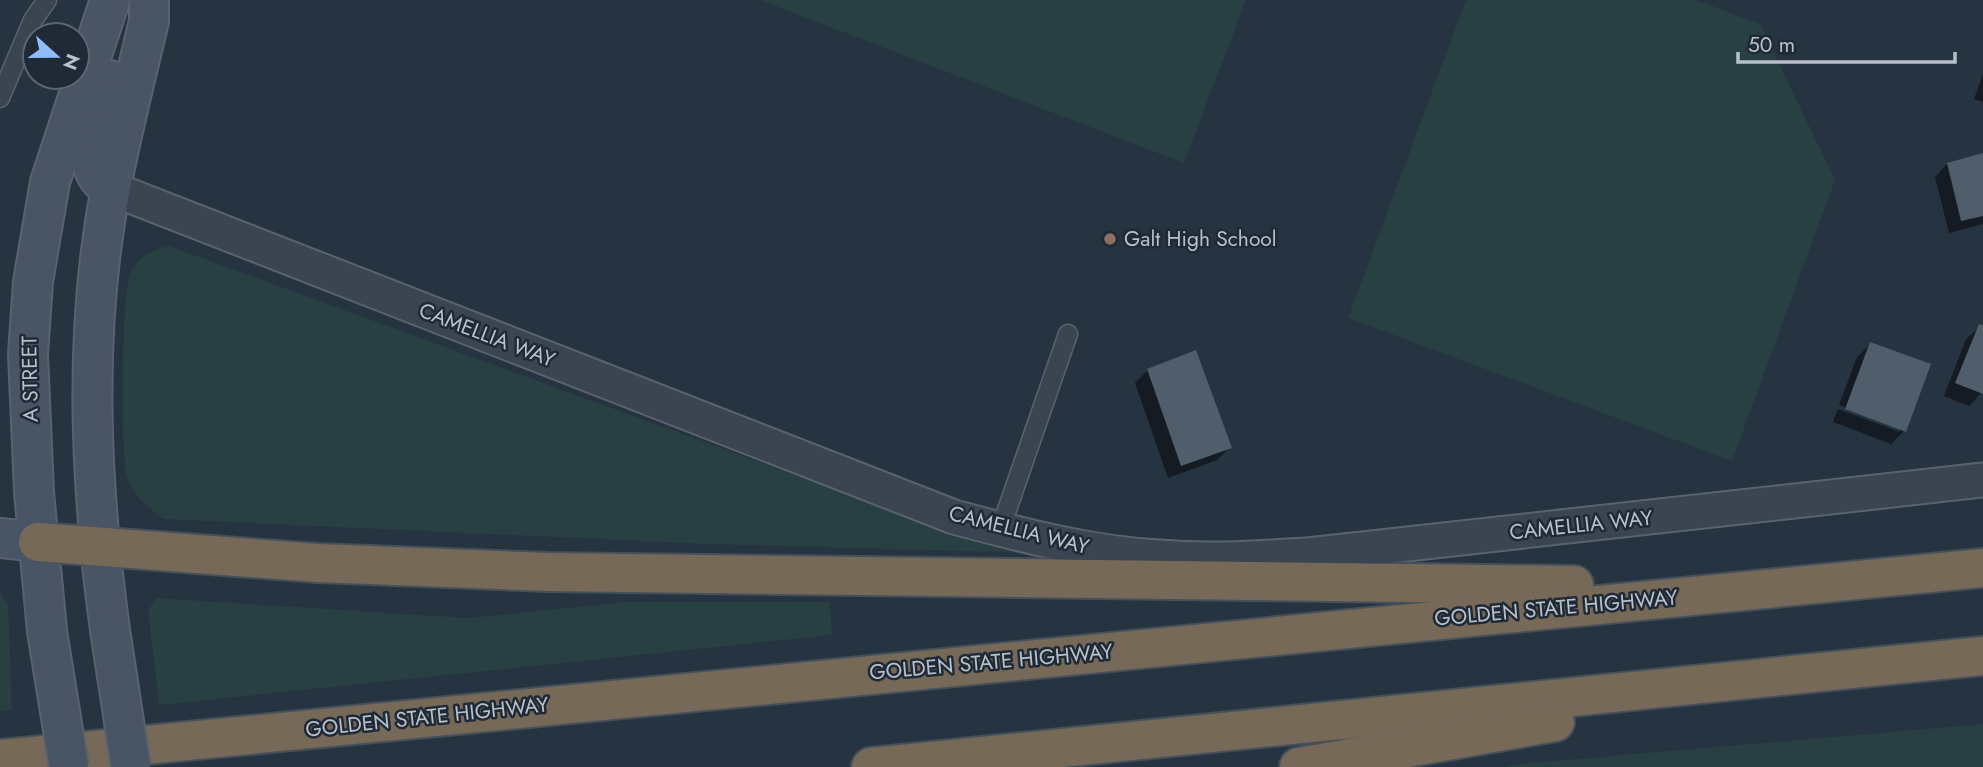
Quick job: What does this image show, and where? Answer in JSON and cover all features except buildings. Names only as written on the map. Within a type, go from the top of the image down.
[{"type":"highway","points":[[38,542],[318,563],[548,572],[1772,588]]},
{"type":"highway","name":"GOLDEN STATE HIGHWAY","points":[[0,760],[1983,568]]},
{"type":"highway","points":[[871,767],[1983,656]]},
{"type":"highway","points":[[1298,767],[1867,668]]},
{"type":"main road","name":"A STREET","points":[[69,767],[47,631],[38,542],[28,354],[33,282],[50,182],[110,0]]},
{"type":"main road","points":[[110,188],[98,181],[91,166],[91,150],[131,0]]},
{"type":"main road","points":[[131,767],[99,548],[93,466],[94,338],[110,188],[149,21],[149,0]]},
{"type":"main road","points":[[0,538],[38,542]]},
{"type":"street","name":"CAMELLIA WAY","points":[[110,188],[954,517],[1084,548],[1157,557],[1232,559],[1308,555],[1983,480]]},
{"type":"lane","points":[[0,98],[33,20],[47,0]]},
{"type":"lane","points":[[1000,530],[1068,334]]},
{"type":"green space","points":[[760,0],[1246,0],[1184,163]]},
{"type":"green space","points":[[1466,0],[1696,0],[1760,24],[1835,180],[1732,461],[1348,318]]},
{"type":"green space","points":[[169,246],[874,504],[944,525],[1074,554],[708,544],[163,519],[136,494],[126,474],[123,370],[125,307],[131,271],[147,254]]},
{"type":"green space","points":[[0,592],[8,604],[12,710],[0,711]]},
{"type":"green space","points":[[156,598],[468,618],[626,602],[830,602],[832,635],[159,705],[148,610]]},
{"type":"green space","points":[[1983,724],[1983,767],[1505,767],[1519,764]]},
{"type":"place","name":"Galt High School","points":[[1110,239]]}]
